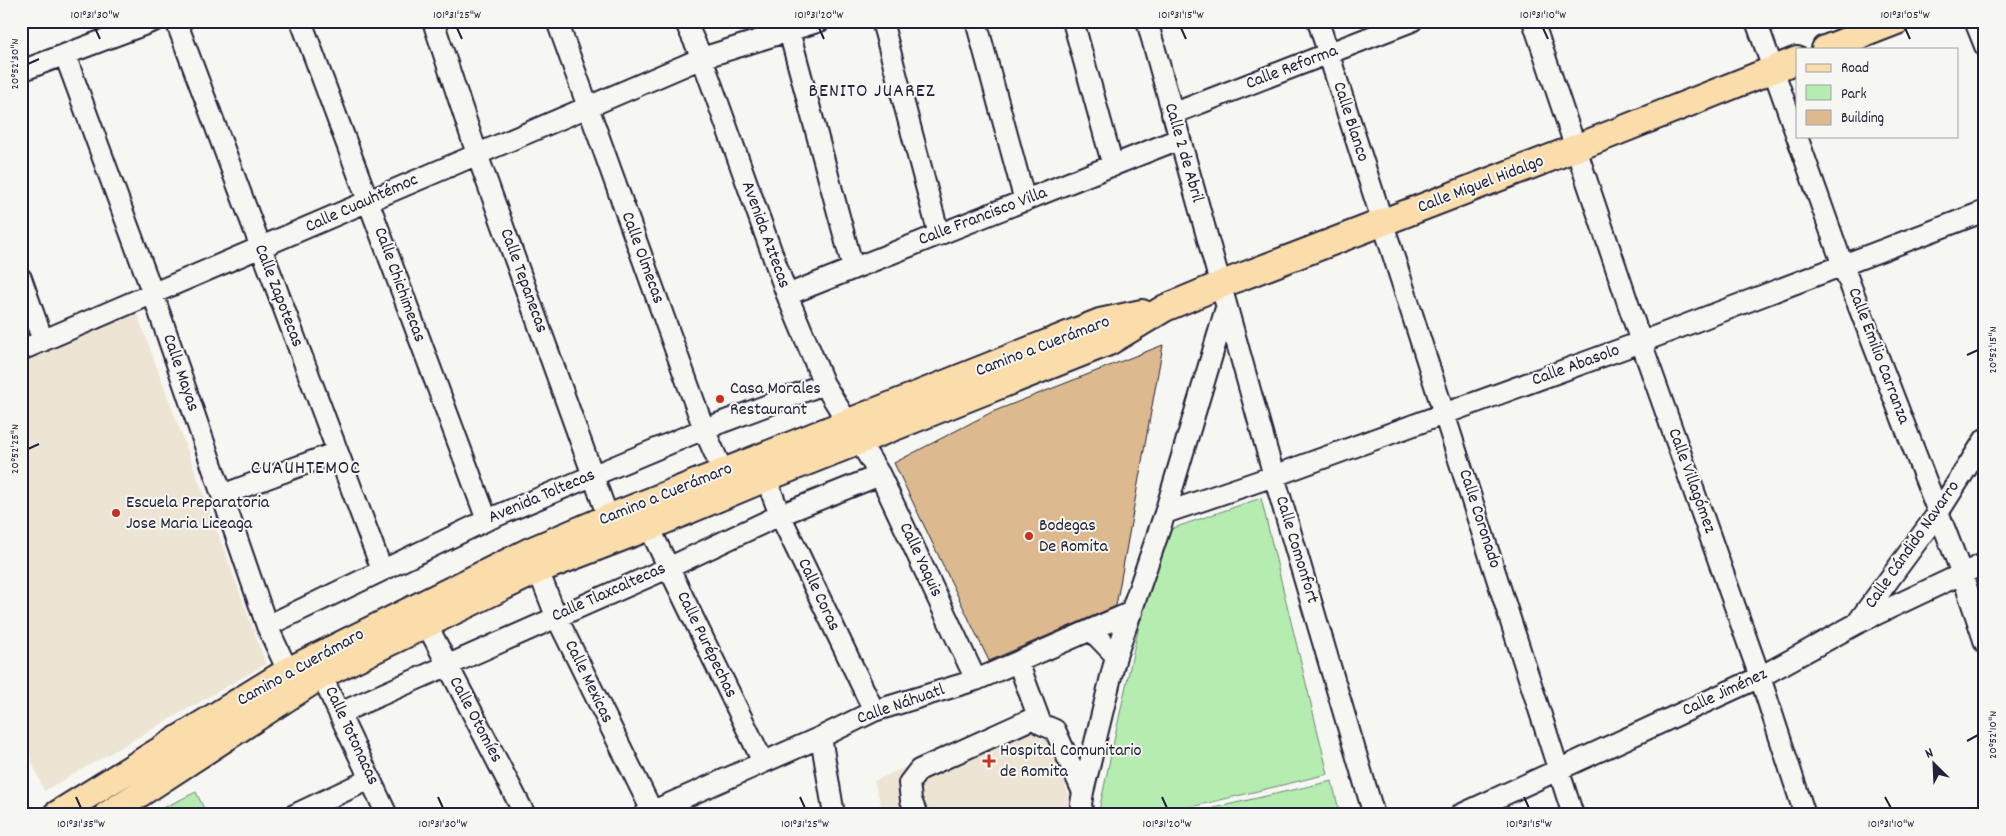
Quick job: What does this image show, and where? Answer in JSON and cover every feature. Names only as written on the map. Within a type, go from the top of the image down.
[{"type":"main road","points":[[1828,48],[1897,21]]},
{"type":"main road","name":"Calle Miguel Hidalgo","points":[[1165,308],[1223,297],[1383,223],[1796,60]]},
{"type":"main road","name":"Camino a Cuerámaro","points":[[56,815],[318,667],[534,561],[853,432],[1100,322],[1165,308]]},
{"type":"main road","name":"Camino a Cuerámaro","points":[[612,529],[649,527],[728,483],[766,478],[853,432]]},
{"type":"main road","name":"Camino a Cuerámaro","points":[[318,667],[427,625],[534,561]]},
{"type":"main road","name":"Camino a Cuerámaro","points":[[107,815],[293,681]]},
{"type":"street","points":[[21,71],[154,21]]},
{"type":"street","name":"Calle Zapotecas","points":[[176,21],[382,570]]},
{"type":"street","name":"Calle Chichimecas","points":[[301,21],[487,520]]},
{"type":"street","name":"Calle Tepanecas","points":[[433,21],[477,154],[612,529]]},
{"type":"street","name":"Calle Olmecas","points":[[557,21],[704,429],[728,483]]},
{"type":"street","name":"Avenida Aztecas","points":[[685,21],[702,58],[787,295],[824,384],[853,432]]},
{"type":"street","name":"Calle Cuauhtémoc","points":[[21,350],[702,58],[820,21]]},
{"type":"street","points":[[882,21],[939,235]]},
{"type":"street","points":[[976,21],[1025,201]]},
{"type":"street","points":[[1073,21],[1113,166]]},
{"type":"street","name":"Calle 2 de Abril","points":[[1147,21],[1223,297]]},
{"type":"street","name":"Calle Blanco","points":[[1318,21],[1383,223]]},
{"type":"street","name":"Calle Reforma","points":[[1172,114],[1412,21]]},
{"type":"street","name":"Calle Villagómez","points":[[1533,21],[1642,342],[1760,677],[1805,815]]},
{"type":"street","name":"Calle Emilio Carranza","points":[[1756,21],[1796,134]]},
{"type":"street","points":[[1975,21],[1985,46]]},
{"type":"street","points":[[789,31],[854,268]]},
{"type":"street","name":"Calle Mayas","points":[[64,55],[153,294],[267,626],[293,681]]},
{"type":"street","name":"Calle Emilio Carranza","points":[[1798,138],[1843,266],[1962,574],[1985,643]]},
{"type":"street","name":"Calle Francisco Villa","points":[[787,295],[1179,139]]},
{"type":"street","name":"Calle Abasolo","points":[[1165,513],[1274,476],[1642,342],[1985,211]]},
{"type":"street","name":"Calle Coronado","points":[[1383,223],[1573,815]]},
{"type":"street","points":[[21,278],[43,341]]},
{"type":"street","points":[[1082,803],[1116,656],[1165,513],[1223,297]]},
{"type":"street","name":"Calle Comonfort","points":[[1223,297],[1374,815]]},
{"type":"street","name":"Avenida Toltecas","points":[[267,626],[487,520],[704,429],[824,384]]},
{"type":"street","name":"Calle Yaquis","points":[[853,432],[880,475],[976,680]]},
{"type":"street","name":"Calle Cándido Navarro","points":[[1856,624],[1938,513],[1985,439]]},
{"type":"street","points":[[222,495],[337,452]]},
{"type":"street","name":"Calle Tlaxcaltecas","points":[[340,713],[668,568],[780,515],[880,475]]},
{"type":"street","name":"Calle Coras","points":[[766,478],[780,515],[874,711]]},
{"type":"street","name":"Calle Purépechas","points":[[649,527],[763,762]]},
{"type":"street","name":"Calle Mexicas","points":[[534,561],[556,616],[648,813]]},
{"type":"street","name":"Calle Jiménez","points":[[1460,815],[1760,677],[1856,624],[1985,563]]},
{"type":"street","name":"Calle Náhuatl","points":[[648,813],[821,737],[874,711],[976,680],[1132,612]]},
{"type":"street","name":"Calle Otomíes","points":[[427,625],[525,815]]},
{"type":"street","points":[[1091,630],[1116,656]]},
{"type":"street","points":[[1018,662],[1041,724],[1055,730],[1082,803]]},
{"type":"street","name":"Calle Totonacas","points":[[318,667],[387,815]]},
{"type":"street","points":[[917,815],[911,800],[909,783],[919,770],[1038,716]]},
{"type":"street","points":[[821,737],[834,815]]},
{"type":"street","points":[[294,815],[370,779]]},
{"type":"shaded area","name":"Escuela Preparatoria Jose Maria Liceaga","points":[[137,313],[266,664],[44,791],[21,735],[21,362]]},
{"type":"shaded area","name":"Hospital Comunitario de Romita","points":[[1025,714],[1033,724],[1041,740],[1047,739],[1068,783],[1065,786],[1075,815],[884,815],[874,781]]},
{"type":"green space","points":[[1261,498],[1328,774],[1158,815],[1098,815],[1159,533]]},
{"type":"green space","points":[[1332,781],[1340,815],[1183,815]]},
{"type":"green space","points":[[196,792],[207,815],[149,815]]},
{"type":"building","name":"Bodegas De Romita","points":[[1163,345],[1116,606],[989,661],[894,463],[992,412]]},
{"type":"place","name":"Casa Morales Restaurant","points":[[720,399]]},
{"type":"place","name":"Escuela Preparatoria Jose Maria Liceaga","points":[[116,513]]},
{"type":"place","name":"Bodegas De Romita","points":[[1029,536]]},
{"type":"place","name":"Hospital Comunitario de Romita","points":[[989,761]]},
{"type":"district","name":"BENITO JUAREZ","points":[[872,92]]},
{"type":"district","name":"CUAUHTEMOC","points":[[306,469]]}]
